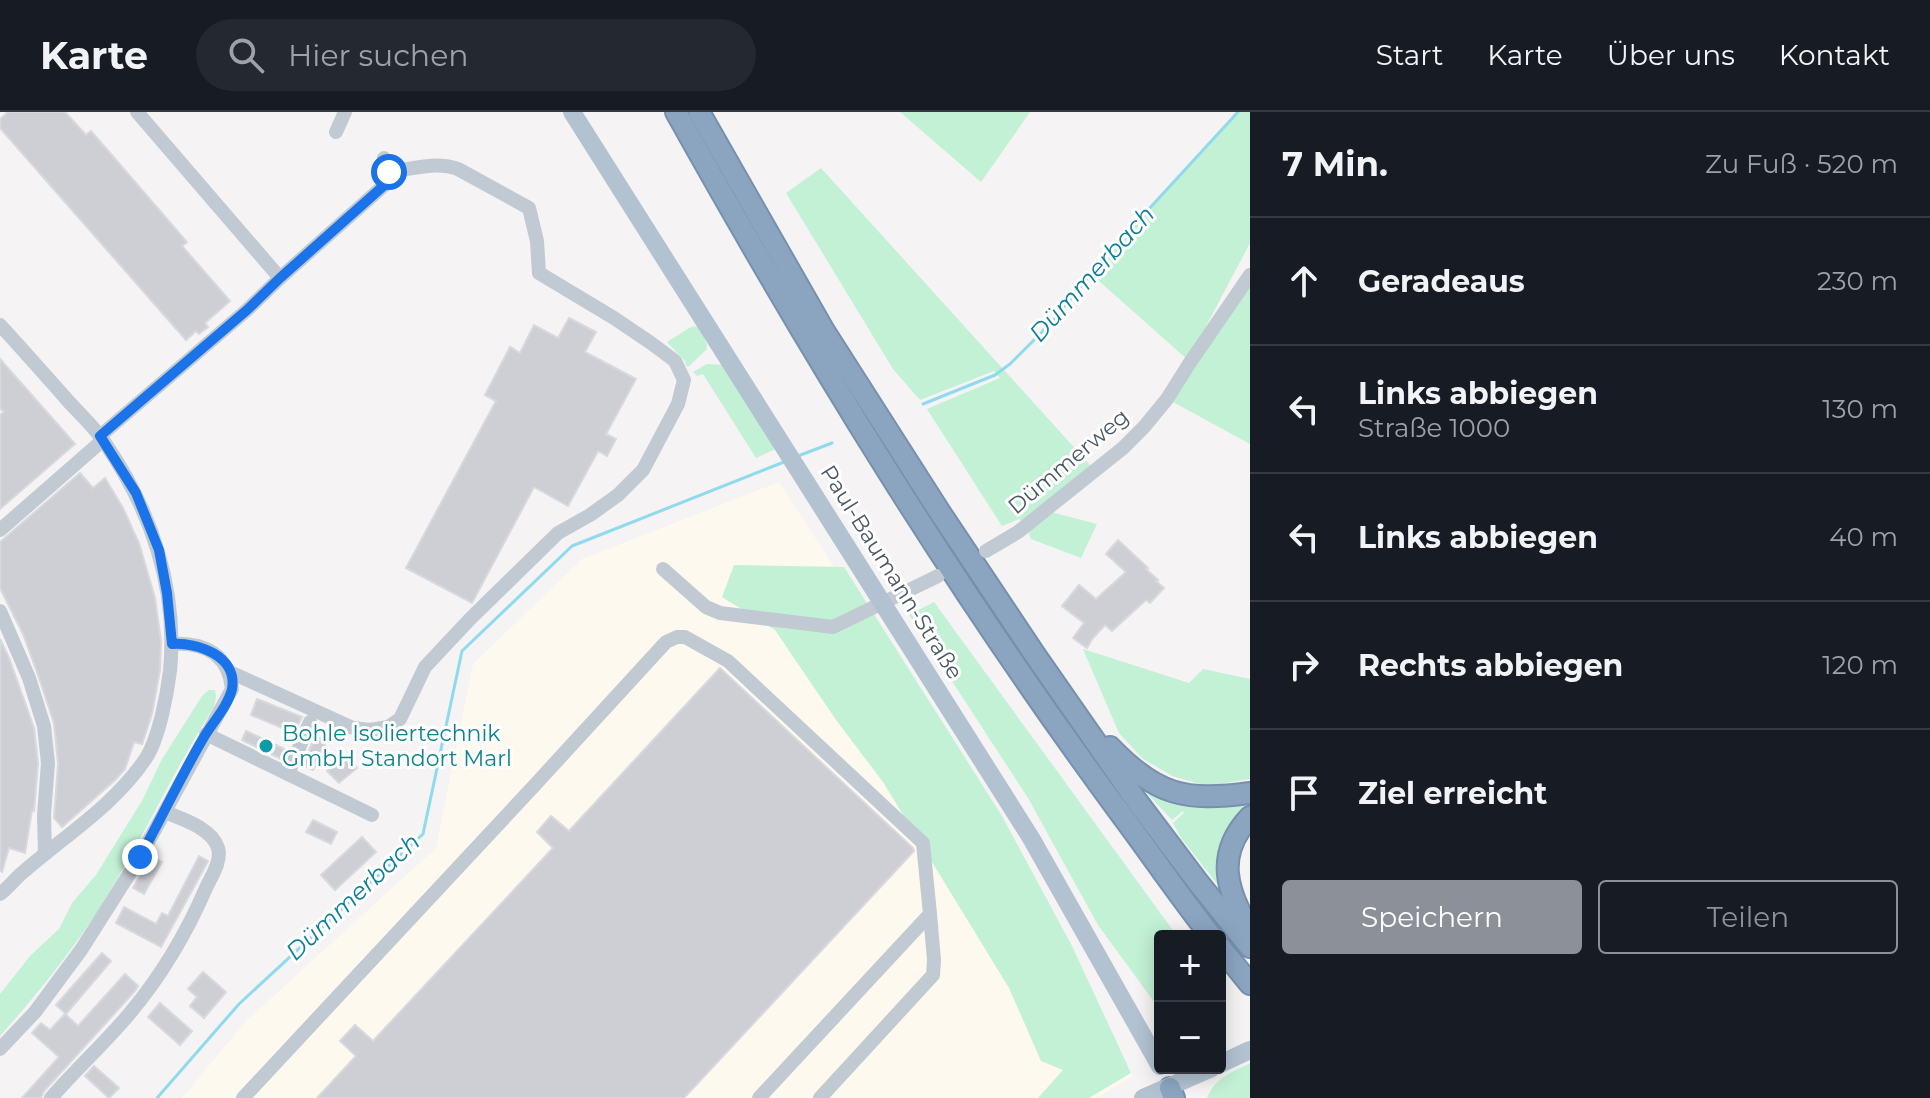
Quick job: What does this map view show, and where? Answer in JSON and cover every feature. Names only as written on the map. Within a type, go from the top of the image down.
[{"type":"highway","points":[[676,112],[849,410],[989,628],[1207,930]]},
{"type":"highway","points":[[699,112],[824,331],[939,511],[1136,800],[1250,947]]},
{"type":"highway","points":[[1035,655],[1110,746],[1144,778],[1166,790],[1190,796],[1223,797],[1250,793]]},
{"type":"highway","points":[[1250,817],[1232,843],[1227,874],[1235,902],[1250,930]]},
{"type":"highway","points":[[1226,954],[1250,984]]},
{"type":"main road","name":"Paul-Baumann-Straße","points":[[572,112],[1031,838],[1154,1056]]},
{"type":"main road","points":[[1126,1005],[1154,1032]]},
{"type":"main road","name":"Paul-Baumann-Straße","points":[[1163,1074],[1172,1093]]},
{"type":"main road","points":[[1143,1098],[1172,1093],[1202,1074]]},
{"type":"street","points":[[137,112],[280,278]]},
{"type":"street","points":[[336,132],[345,112]]},
{"type":"street","points":[[0,530],[389,181],[387,165],[448,165],[529,208],[537,241],[539,273],[614,318],[675,361],[684,380],[678,404],[643,470],[618,495],[558,533],[470,619],[425,667],[400,719],[388,727],[370,730],[353,728],[230,672],[215,653],[187,643],[172,644]]},
{"type":"street","name":"Dümmerweg","points":[[986,551],[1018,532],[1123,448],[1144,427],[1167,399],[1250,275]]},
{"type":"street","points":[[0,325],[102,438],[136,493],[159,550],[172,644],[162,715],[148,755],[126,786],[3,892]]},
{"type":"street","points":[[663,569],[706,607],[720,613],[833,627],[938,576]]},
{"type":"street","points":[[0,611],[29,678],[44,726],[48,763],[45,854]]},
{"type":"street","points":[[243,1098],[666,642],[677,637],[685,637],[728,661],[923,843],[933,975],[820,1098]]},
{"type":"street","points":[[0,1049],[35,1012],[81,950],[140,857],[224,706],[232,689],[230,672]]},
{"type":"street","points":[[288,774],[310,722]]},
{"type":"street","points":[[206,734],[372,815]]},
{"type":"street","points":[[51,1098],[132,1011],[171,957],[197,909],[218,859],[219,850],[213,838],[195,825],[165,812]]},
{"type":"street","points":[[759,1098],[930,914]]},
{"type":"shaded area","points":[[779,482],[977,787],[1133,1076],[1096,1098],[182,1098],[245,1022],[436,848],[473,664],[582,559]]},
{"type":"green space","points":[[900,112],[1030,112],[981,182]]},
{"type":"green space","points":[[1237,112],[1250,112],[1250,243],[1188,360],[1090,273]]},
{"type":"green space","points":[[821,168],[1090,465],[1022,522],[1019,519],[1002,526],[927,409],[1000,378],[994,371],[920,400],[893,369],[786,193]]},
{"type":"green space","points":[[1250,285],[1250,444],[1173,402],[1195,362]]},
{"type":"green space","points":[[700,326],[706,350],[688,367],[667,342],[691,327]]},
{"type":"green space","points":[[707,364],[723,365],[778,448],[756,458],[703,374],[697,376],[693,372]]},
{"type":"green space","points":[[1051,512],[1097,524],[1081,558],[1031,539],[1028,531]]},
{"type":"green space","points":[[734,565],[844,567],[1002,816],[1072,946],[1131,1073],[1089,1098],[1038,1098],[1063,1070],[1041,1061],[1009,988],[883,782],[836,720],[775,630],[722,597]]},
{"type":"green space","points":[[934,602],[1173,930],[1154,930],[1154,1002],[1098,925],[1028,798],[909,615]]},
{"type":"green space","points":[[1083,649],[1189,683],[1203,669],[1250,679],[1250,779],[1207,786],[1172,776],[1142,758],[1119,733]]},
{"type":"green space","points":[[209,690],[215,690],[214,707],[119,875],[69,953],[0,1036],[0,994],[31,955],[59,929],[72,903],[96,875],[143,799],[161,761],[202,696]]},
{"type":"green space","points":[[1148,791],[1209,807],[1250,801],[1226,895],[1181,838],[1173,823],[1183,811],[1172,820]]},
{"type":"green space","points":[[1250,1063],[1250,1098],[1207,1098],[1219,1081]]},
{"type":"building","points":[[8,112],[65,112],[86,135],[91,131],[187,242],[182,246],[230,301],[205,323],[208,327],[199,334],[196,331],[186,340],[0,128],[0,119]]},
{"type":"building","points":[[569,318],[596,332],[585,352],[636,379],[606,434],[616,439],[607,456],[598,451],[568,506],[534,487],[472,603],[406,568],[496,401],[485,395],[510,347],[520,353],[534,325],[558,338]]},
{"type":"building","points":[[0,359],[75,444],[0,509],[0,415],[4,412],[0,408]]},
{"type":"building","points":[[80,473],[93,488],[105,478],[139,543],[155,598],[161,641],[160,670],[152,714],[142,744],[134,742],[125,769],[62,827],[54,818],[58,764],[54,723],[23,634],[0,588],[0,542]]},
{"type":"building","points":[[1118,540],[1164,588],[1150,603],[1146,600],[1112,631],[1105,625],[1087,648],[1073,638],[1084,623],[1062,606],[1079,585],[1096,599],[1126,572],[1106,554]]},
{"type":"building","points":[[0,639],[34,728],[38,763],[34,811],[25,853],[9,848],[2,872],[0,871]]},
{"type":"building","points":[[720,668],[914,851],[684,1098],[317,1098],[356,1056],[340,1041],[355,1025],[373,1041],[553,848],[537,832],[551,816],[569,831]]},
{"type":"building","points":[[257,699],[302,717],[294,733],[251,715]]},
{"type":"building","name":"Bohle Isoliertechnik GmbH Standort Marl","points":[[246,731],[287,750],[283,760],[242,740]]},
{"type":"building","points":[[315,736],[326,742],[313,770],[303,765]]},
{"type":"building","points":[[345,755],[357,768],[339,783],[327,771]]},
{"type":"building","points":[[313,820],[337,832],[331,844],[306,832]]},
{"type":"building","points":[[362,837],[376,852],[335,890],[321,875]]},
{"type":"building","points":[[199,856],[208,861],[161,947],[116,923],[124,907],[156,924],[162,913],[168,916]]},
{"type":"building","points":[[152,857],[162,862],[144,894],[133,888]]},
{"type":"building","points":[[102,953],[111,961],[66,1014],[56,1005]]},
{"type":"building","points":[[203,972],[226,992],[204,1018],[190,1006],[197,997],[188,989]]},
{"type":"building","points":[[125,974],[138,986],[135,991],[41,1098],[22,1098],[59,1057],[32,1033],[41,1023],[50,1030],[65,1014],[78,1026]]},
{"type":"building","points":[[160,1003],[192,1031],[180,1045],[148,1017]]},
{"type":"building","points":[[94,1066],[119,1088],[109,1098],[85,1076]]},
{"type":"waterway","name":"Dümmerbach","points":[[923,404],[995,375],[1010,364],[1052,322],[1103,259],[1238,112]]},
{"type":"waterway","name":"Dümmerbach","points":[[798,456],[832,443]]},
{"type":"waterway","name":"Dümmerbach","points":[[157,1098],[239,1004],[423,834],[462,651],[572,546],[784,462]]},
{"type":"place","name":"Bohle Isoliertechnik GmbH Standort Marl","points":[[266,746]]},
{"type":"route","points":[[140,857],[232,689],[230,672],[215,653],[187,643],[172,644],[159,550],[136,493],[100,436],[247,310],[389,181],[389,172]]}]
